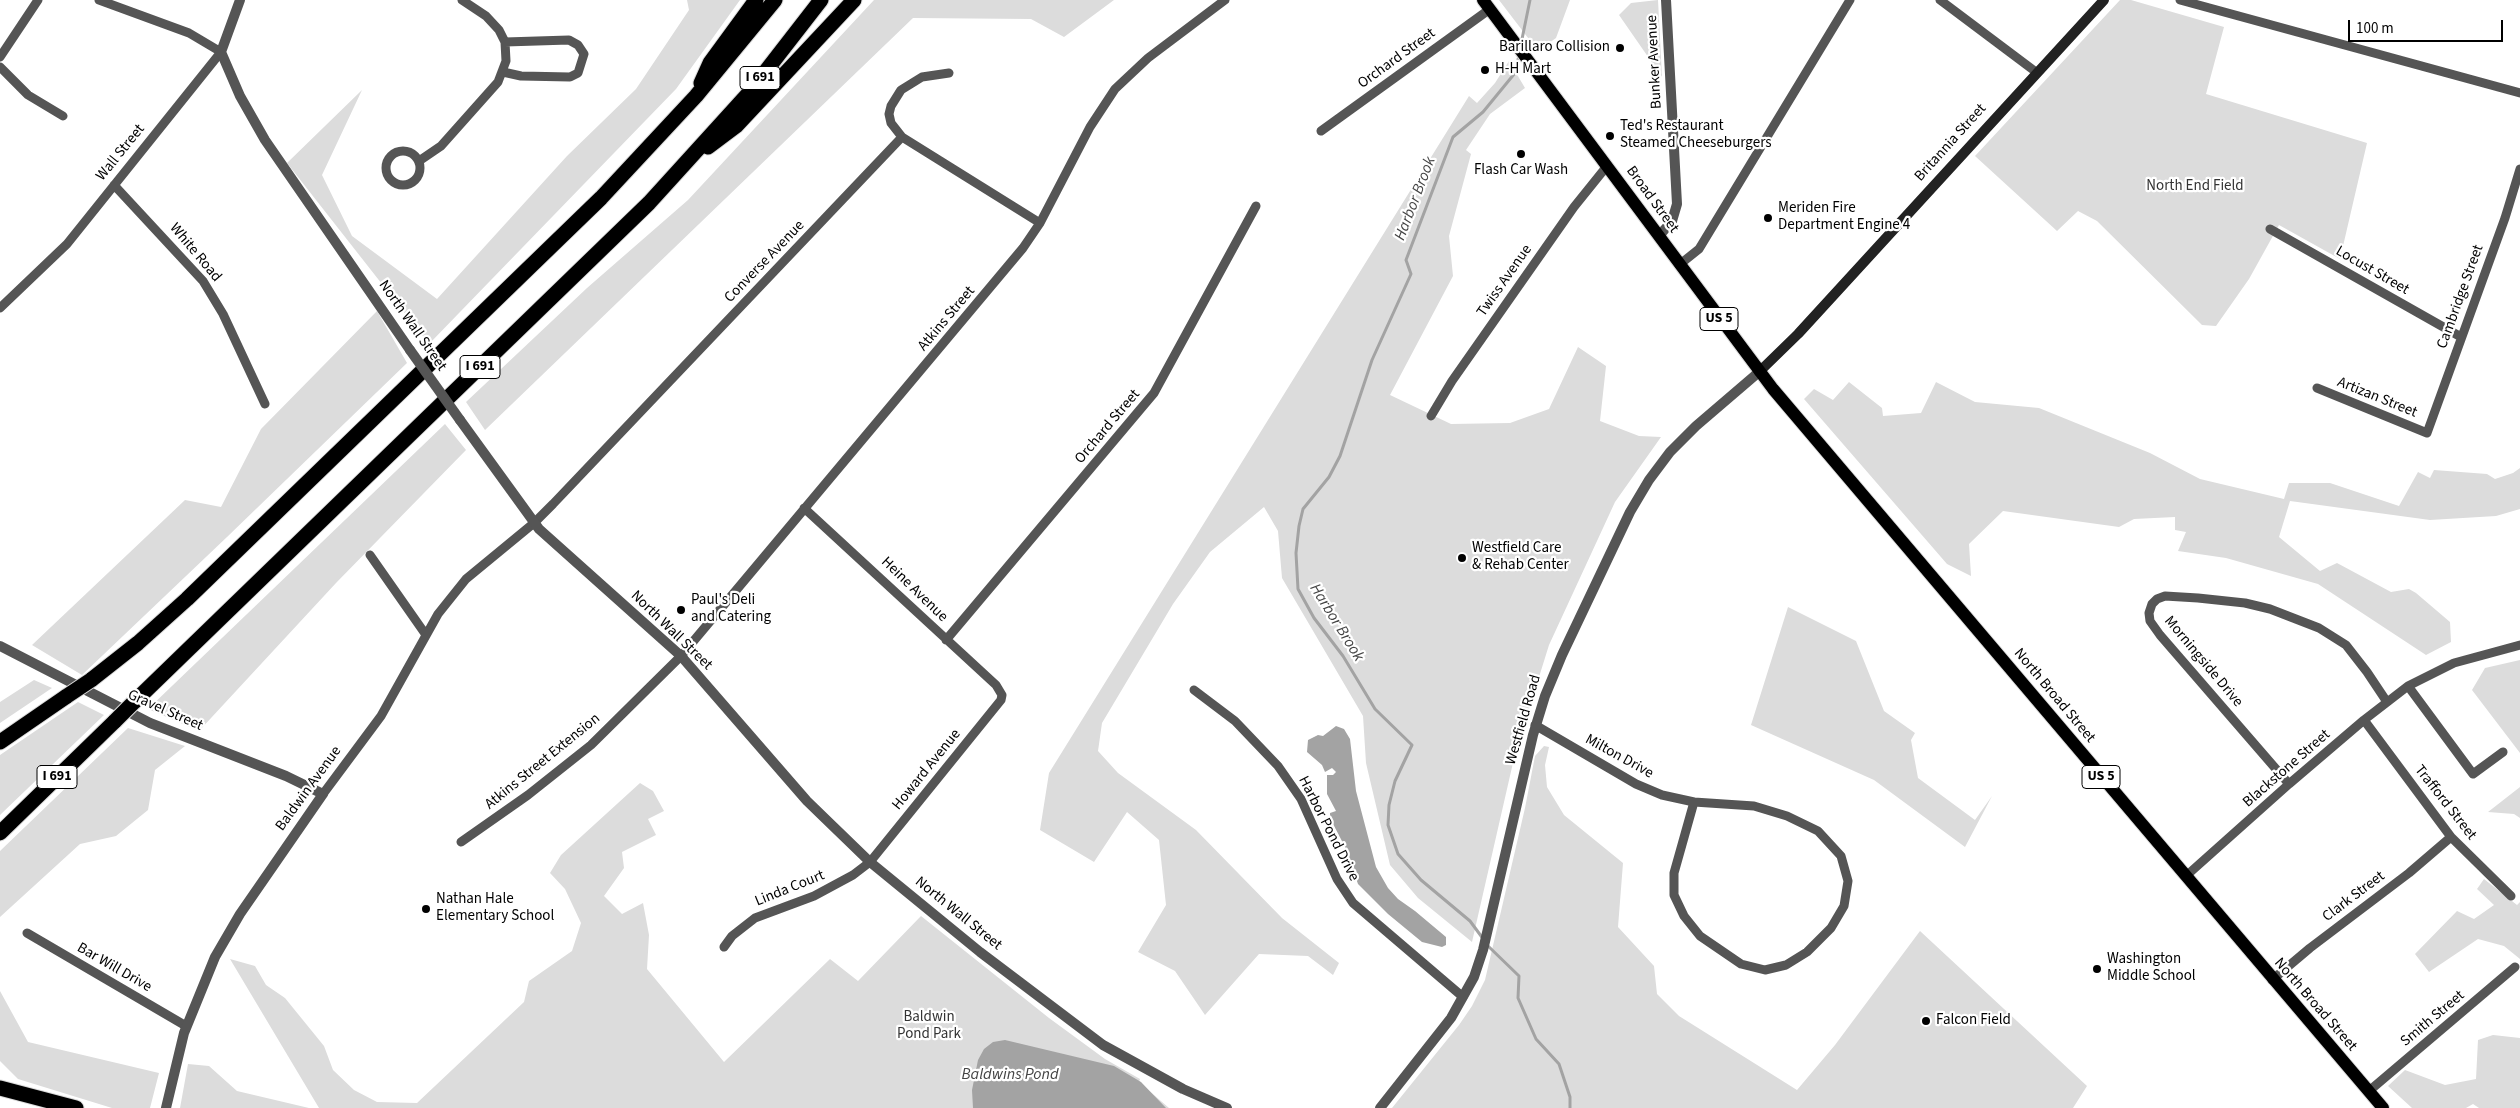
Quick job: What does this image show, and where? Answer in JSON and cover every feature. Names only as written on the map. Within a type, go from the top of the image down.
[{"type":"highway","points":[[696,96],[710,64],[756,0]]},
{"type":"highway","name":"I 691","points":[[0,742],[90,680],[156,628],[222,566],[595,204],[696,96],[775,0]]},
{"type":"highway","name":"I 691","points":[[0,833],[616,235],[696,153],[753,86],[821,0]]},
{"type":"highway","points":[[696,153],[731,130],[854,0]]},
{"type":"highway","points":[[0,1088],[76,1108]]},
{"type":"main road","name":"Britannia Street","points":[[1759,372],[1798,334],[2036,72],[2104,0]]},
{"type":"main road","name":"Broad Street","points":[[1486,5],[1608,166],[1759,372]]},
{"type":"main road","name":"North Broad Street","points":[[1759,372],[2272,980],[2384,1108]]},
{"type":"street","points":[[0,57],[38,0]]},
{"type":"street","points":[[99,0],[189,33],[221,52]]},
{"type":"street","name":"Wall Street","points":[[0,308],[67,244],[221,52],[240,0]]},
{"type":"street","points":[[419,161],[441,146],[498,82],[506,61],[505,42],[494,22],[462,0]]},
{"type":"street","name":"Atkins Street","points":[[681,656],[1005,271],[1040,223],[1090,127],[1115,89],[1148,58],[1225,0]]},
{"type":"street","name":"Bunker Avenue","points":[[1658,236],[1672,221],[1677,204],[1666,0]]},
{"type":"street","points":[[1680,265],[1699,248],[1850,0]]},
{"type":"street","points":[[1940,0],[2036,72]]},
{"type":"street","points":[[2180,0],[2520,93]]},
{"type":"street","name":"Orchard Street","points":[[1321,131],[1486,5]]},
{"type":"street","points":[[503,72],[521,76],[570,77],[578,74],[583,64],[584,54],[578,45],[569,40],[505,42]]},
{"type":"street","name":"North Wall Street","points":[[221,52],[240,96],[265,140],[410,350],[546,537],[681,656],[807,801],[870,862],[980,952],[1103,1045],[1182,1089],[1227,1108]]},
{"type":"street","points":[[0,67],[28,95],[64,116]]},
{"type":"street","points":[[949,73],[922,77],[901,90],[891,106],[889,114],[891,123],[902,137],[1040,223]]},
{"type":"street","name":"Converse Avenue","points":[[534,523],[902,137]]},
{"type":"street","name":"Twiss Avenue","points":[[1431,416],[1452,381],[1574,207],[1608,166]]},
{"type":"street","name":"Cambridge Street","points":[[2427,433],[2505,218],[2520,169]]},
{"type":"street","name":"White Road","points":[[114,185],[204,281],[223,314],[265,404]]},
{"type":"street","name":"Orchard Street","points":[[946,640],[1154,393],[1256,206]]},
{"type":"street","name":"Locust Street","points":[[2270,229],[2461,337]]},
{"type":"street","name":"Westfield Road","points":[[1380,1108],[1439,1034],[1463,998],[1482,956],[1536,726],[1558,662],[1630,512],[1654,473],[1676,446],[1688,433],[1759,372]]},
{"type":"street","name":"Artizan Street","points":[[2317,388],[2427,433]]},
{"type":"street","name":"Heine Avenue","points":[[804,508],[892,587],[996,686],[1002,695]]},
{"type":"street","name":"Baldwin Avenue","points":[[166,1108],[173,1071],[186,1026],[204,979],[228,934],[323,794],[381,716],[438,614],[466,579],[534,523]]},
{"type":"street","points":[[370,555],[426,635]]},
{"type":"street","name":"Morningside Drive","points":[[2289,784],[2150,620],[2152,604],[2157,599],[2165,596],[2245,603],[2270,609],[2319,628],[2346,645],[2367,672],[2386,702]]},
{"type":"street","name":"Blackstone Street","points":[[2186,876],[2289,784],[2364,720],[2408,686],[2454,663],[2520,645]]},
{"type":"street","name":"Gravel Street","points":[[0,646],[150,723],[286,776],[323,794]]},
{"type":"street","name":"Atkins Street Extension","points":[[461,842],[528,795],[591,745],[681,656]]},
{"type":"street","points":[[2408,686],[2473,774],[2502,752]]},
{"type":"street","name":"Harbor Pond Drive","points":[[1194,690],[1235,721],[1278,766],[1301,799],[1336,879],[1352,903],[1463,998]]},
{"type":"street","name":"Howard Avenue","points":[[870,862],[998,706],[1002,695]]},
{"type":"street","name":"Trafford Street","points":[[2364,720],[2451,837],[2511,896]]},
{"type":"street","name":"Milton Drive","points":[[1536,726],[1636,784],[1662,795],[1694,802],[1754,806],[1786,816],[1818,831],[1841,856],[1848,881],[1844,906],[1831,928],[1807,952],[1786,965],[1765,970],[1742,964],[1700,936],[1684,916],[1674,895],[1674,873],[1694,802]]},
{"type":"street","name":"Clark Street","points":[[2272,980],[2310,948],[2409,873],[2451,837]]},
{"type":"street","name":"Linda Court","points":[[724,948],[732,936],[755,918],[814,896],[853,875],[870,862]]},
{"type":"street","name":"Bar Will Drive","points":[[27,933],[186,1026]]},
{"type":"street","name":"Smith Street","points":[[2369,1091],[2515,967]]},
{"type":"green space","points":[[687,0],[740,0],[676,89],[429,344],[287,163],[362,90],[322,175],[352,236],[437,299],[567,156],[636,89],[689,10]]},
{"type":"green space","points":[[874,0],[1114,0],[1064,37],[1031,19],[913,18],[485,430],[466,402],[587,288],[688,200]]},
{"type":"green space","points":[[1499,0],[1570,0],[1556,38],[1538,51]]},
{"type":"green space","points":[[1658,0],[1662,77],[1619,15],[1631,3]]},
{"type":"green space","name":"North End Field","points":[[2120,0],[2131,0],[2224,27],[2206,94],[2367,143],[2340,259],[2279,225],[2249,279],[2216,326],[2202,325],[2097,221],[2078,211],[2057,231],[1975,156]]},
{"type":"green space","points":[[1509,61],[1525,88],[1490,114],[1466,150],[1471,154],[1449,236],[1453,276],[1390,395],[1451,424],[1510,423],[1549,409],[1578,347],[1606,366],[1600,421],[1639,436],[1661,437],[1615,502],[1549,645],[1515,754],[1472,942],[1418,898],[1390,865],[1366,763],[1363,716],[1282,578],[1278,531],[1264,507],[1210,552],[1173,604],[1102,723],[1098,751],[1118,773],[1196,830],[1282,918],[1339,963],[1333,975],[1308,956],[1259,954],[1205,1015],[1175,971],[1138,952],[1166,905],[1159,840],[1127,812],[1094,862],[1040,830],[1049,773],[1469,96],[1477,103],[1495,83]]},
{"type":"green space","points":[[377,311],[407,363],[82,675],[32,645],[185,500],[221,507],[261,429]]},
{"type":"green space","points":[[1849,382],[1882,408],[1883,416],[1921,413],[1936,382],[1975,402],[2039,408],[2150,453],[2200,479],[2284,499],[2289,483],[2330,483],[2399,506],[2418,472],[2430,478],[2434,470],[2487,474],[2495,479],[2513,473],[2520,468],[2520,509],[2496,516],[2430,520],[2290,501],[2279,537],[2320,571],[2337,563],[2391,592],[2409,589],[2450,622],[2451,642],[2426,655],[2318,584],[2226,558],[2178,551],[2186,532],[2175,530],[2175,517],[2134,519],[2119,527],[2003,511],[1969,544],[1971,576],[1947,564],[1804,399],[1814,389],[1833,400]]},
{"type":"green space","points":[[445,424],[466,450],[336,583],[199,731],[148,709]]},
{"type":"green space","points":[[1788,607],[1856,641],[1884,711],[1915,733],[1911,740],[1918,778],[1975,820],[1992,796],[1965,847],[1874,780],[1751,725]]},
{"type":"green space","points":[[2520,660],[2520,753],[2472,690],[2485,668]]},
{"type":"green space","points":[[34,680],[52,688],[0,723],[0,702]]},
{"type":"green space","points":[[78,702],[104,715],[0,815],[0,755]]},
{"type":"green space","points":[[128,728],[185,746],[155,770],[148,810],[116,836],[80,844],[0,917],[0,851]]},
{"type":"green space","points":[[1544,746],[1549,747],[1545,765],[1547,787],[1564,815],[1623,863],[1618,927],[1654,966],[1657,994],[1679,1016],[1797,1090],[1835,1045],[1920,931],[2087,1086],[2073,1108],[1392,1108],[1459,1025],[1472,1006],[1485,980],[1525,808],[1535,756]]},
{"type":"green space","name":"Baldwin Pond Park","points":[[640,783],[653,791],[664,811],[648,819],[656,835],[622,852],[624,868],[604,896],[622,914],[643,903],[649,935],[647,969],[724,1062],[830,959],[858,981],[921,916],[1049,1018],[1105,1059],[1140,1079],[1139,1082],[1169,1108],[319,1108],[230,959],[255,966],[266,985],[285,998],[324,1046],[333,1070],[354,1090],[377,1102],[417,1103],[524,1002],[529,981],[572,951],[581,923],[565,889],[550,873],[561,855]]},
{"type":"green space","points":[[2520,787],[2520,818],[2514,814],[2488,812]]},
{"type":"green space","points":[[2484,879],[2517,905],[2520,902],[2520,959],[2504,946],[2478,939],[2429,972],[2415,954],[2457,911],[2474,919],[2494,905],[2477,889]]},
{"type":"green space","points":[[0,991],[28,1042],[159,1073],[150,1108],[112,1108],[18,1079],[0,1061]]},
{"type":"green space","points":[[2493,1035],[2520,1038],[2520,1108],[2479,1108],[2473,1104],[2466,1108],[2412,1108],[2388,1086],[2405,1070],[2445,1085],[2476,1079],[2478,1040]]},
{"type":"green space","points":[[188,1064],[209,1066],[237,1091],[309,1108],[180,1108]]},
{"type":"water","points":[[1336,726],[1344,729],[1350,739],[1356,791],[1376,867],[1388,888],[1398,899],[1446,937],[1446,945],[1442,947],[1422,942],[1388,914],[1358,884],[1345,847],[1330,818],[1330,813],[1336,811],[1327,794],[1327,775],[1333,775],[1336,772],[1332,768],[1325,772],[1322,765],[1307,752],[1308,740],[1318,735],[1323,736]]},
{"type":"water","name":"Baldwins Pond","points":[[1005,1040],[1114,1066],[1141,1082],[1166,1108],[973,1108],[972,1090],[978,1060],[984,1049],[993,1042]]},
{"type":"waterway","name":"Harbor Brook","points":[[1521,44],[1530,0]]},
{"type":"waterway","name":"Harbor Brook","points":[[1484,940],[1470,921],[1421,880],[1398,854],[1388,825],[1389,805],[1395,781],[1412,745],[1375,709],[1343,656],[1314,618],[1298,589],[1296,553],[1303,509],[1329,477],[1340,456],[1372,360],[1411,274],[1406,260],[1453,137],[1483,112],[1515,73],[1519,55]]},
{"type":"waterway","name":"Harbor Brook","points":[[1487,945],[1519,976],[1518,998],[1536,1039],[1559,1064],[1570,1097],[1570,1108]]},
{"type":"place","name":"Barillaro Collision","points":[[1620,48]]},
{"type":"place","name":"H-H Mart","points":[[1485,70]]},
{"type":"place","name":"Ted's Restaurant Steamed Cheeseburgers","points":[[1610,136]]},
{"type":"place","name":"Flash Car Wash","points":[[1521,154]]},
{"type":"place","name":"Meriden Fire Department Engine 4","points":[[1768,218]]},
{"type":"place","name":"Westfield Care & Rehab Center","points":[[1462,558]]},
{"type":"place","name":"Paul's Deli and Catering","points":[[681,610]]},
{"type":"place","name":"Nathan Hale Elementary School","points":[[426,909]]},
{"type":"place","name":"Washington Middle School","points":[[2097,969]]},
{"type":"place","name":"Falcon Field","points":[[1926,1021]]}]
